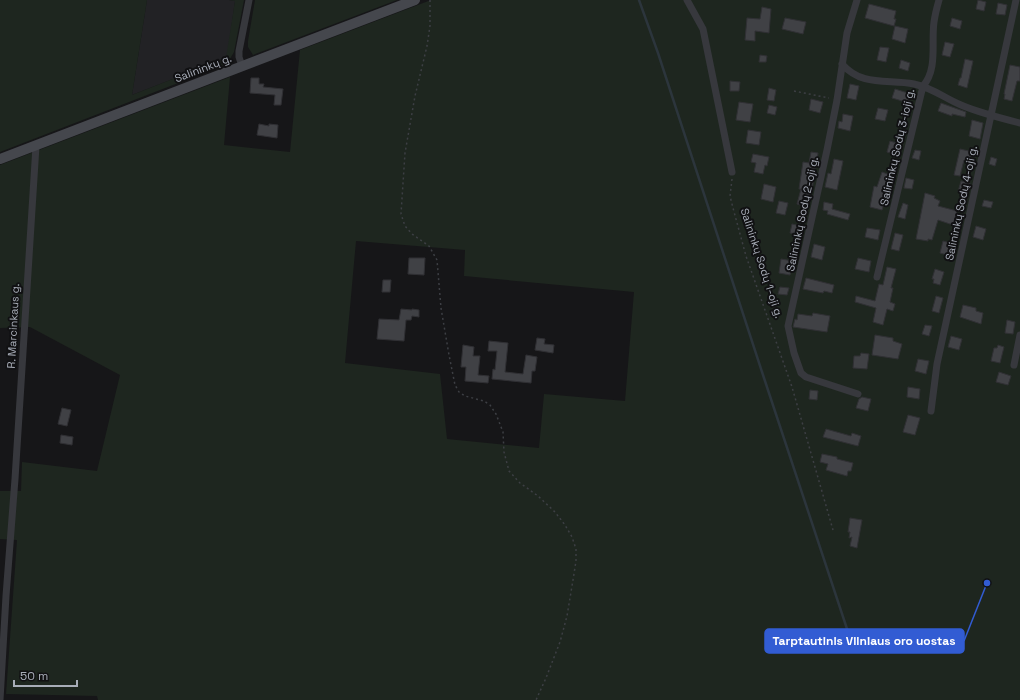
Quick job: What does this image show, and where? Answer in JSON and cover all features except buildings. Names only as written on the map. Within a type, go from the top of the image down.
[{"type":"main road","name":"Salininkų g.","points":[[0,159],[416,0]]},
{"type":"street","points":[[242,66],[239,57],[249,0]]},
{"type":"street","points":[[687,0],[702,29],[732,172]]},
{"type":"street","name":"Salininkų Sodų 2-oji g.","points":[[857,0],[847,33],[837,100],[788,326],[794,353],[801,372],[806,377],[858,394]]},
{"type":"street","name":"Salininkų Sodų 3-ioji g.","points":[[877,277],[923,86],[930,76],[932,69],[934,22],[939,0]]},
{"type":"street","name":"Salininkų Sodų 4-oji g.","points":[[931,411],[937,364],[1016,0]]},
{"type":"street","points":[[842,64],[853,74],[867,80],[923,86],[962,106],[1020,123]]},
{"type":"street","name":"R. Marcinkaus g.","points":[[0,700],[36,146]]},
{"type":"street","points":[[1014,365],[1020,335]]},
{"type":"path","points":[[430,0],[431,7],[428,39],[415,96],[405,153],[401,214],[405,226],[412,234],[429,246],[437,260],[441,308],[455,385],[459,392],[465,396],[484,401],[490,405],[496,414],[503,432],[504,452],[509,471],[520,483],[538,496],[555,512],[572,537],[576,549],[576,561],[567,616],[560,642],[536,700]]},
{"type":"path","points":[[794,91],[837,100]]},
{"type":"path","name":"Salininkų Sodų 1-oji g.","points":[[732,172],[730,196],[734,215],[746,256],[792,387],[833,530]]},
{"type":"shaded area","points":[[0,0],[147,0],[132,95],[226,58],[235,1],[229,0],[244,0],[234,52],[228,62],[222,66],[0,152]]},
{"type":"shaded area","points":[[147,0],[235,1],[227,58],[132,95]]},
{"type":"shaded area","points":[[255,0],[397,0],[253,55],[248,47],[248,41]]},
{"type":"shaded area","points":[[431,0],[1020,0],[1020,700],[98,700],[97,696],[6,694],[17,540],[0,539],[0,491],[21,491],[22,462],[97,471],[120,375],[30,327],[0,328],[0,165],[230,77],[224,145],[290,152],[300,50]],"holes":[[[356,241],[465,250],[464,276],[634,292],[625,401],[544,394],[539,448],[447,439],[440,374],[345,363]]]},
{"type":"waterway","points":[[639,0],[658,53],[854,650]]},
{"type":"place","name":"Tarptautinis Vilniaus oro uostas","points":[[987,583]]}]
